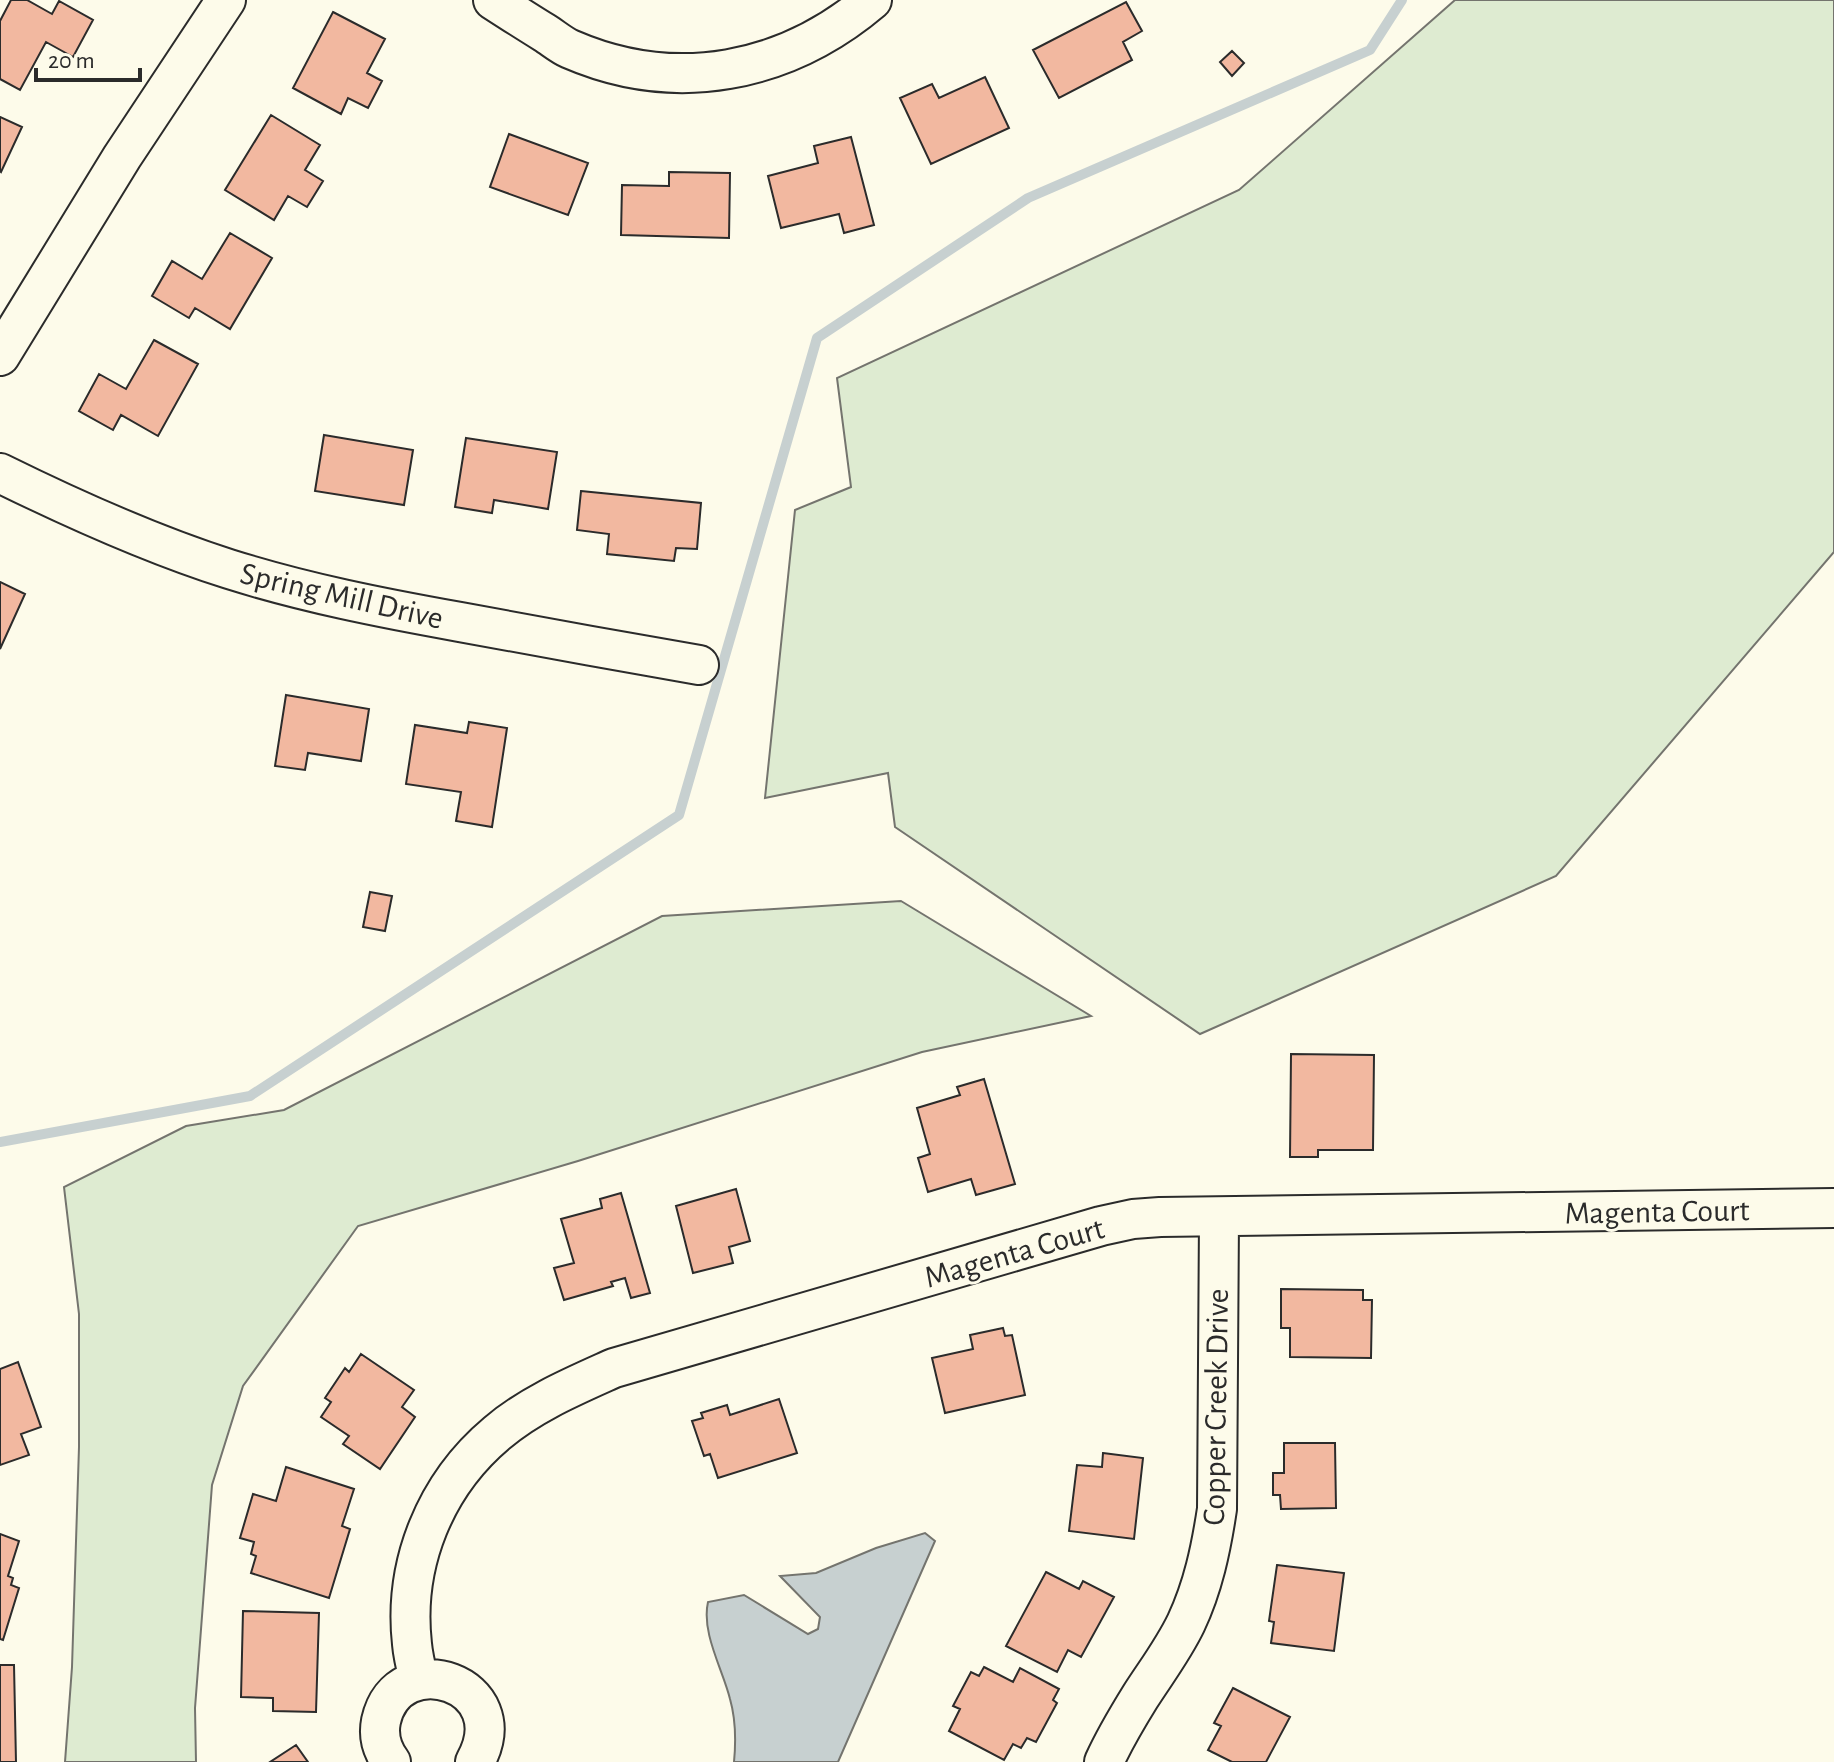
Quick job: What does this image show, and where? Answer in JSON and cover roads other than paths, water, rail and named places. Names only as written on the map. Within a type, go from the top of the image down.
[{"type":"street","points":[[0,356],[122,157],[226,0]]},
{"type":"street","points":[[493,0],[568,48],[641,70],[679,73],[753,65],[788,53],[831,31],[872,0]]},
{"type":"street","name":"Spring Mill Drive","points":[[0,473],[121,530],[276,583],[373,606],[699,665]]},
{"type":"street","name":"Magenta Court","points":[[419,1680],[412,1647],[412,1590],[420,1546],[433,1514],[451,1483],[473,1455],[498,1432],[553,1396],[614,1368],[1133,1219],[1834,1208]]},
{"type":"street","name":"Copper Creek Drive","points":[[1104,1762],[1185,1624],[1211,1548],[1217,1509],[1219,1218]]},
{"type":"street","points":[[391,1762],[381,1744],[383,1712],[404,1687],[419,1680],[435,1678],[452,1682],[466,1690],[477,1702],[485,1733],[475,1762]]},
{"type":"waterway","points":[[0,1142],[250,1096],[679,815],[817,338],[1028,198],[1370,50],[1402,0]]}]
